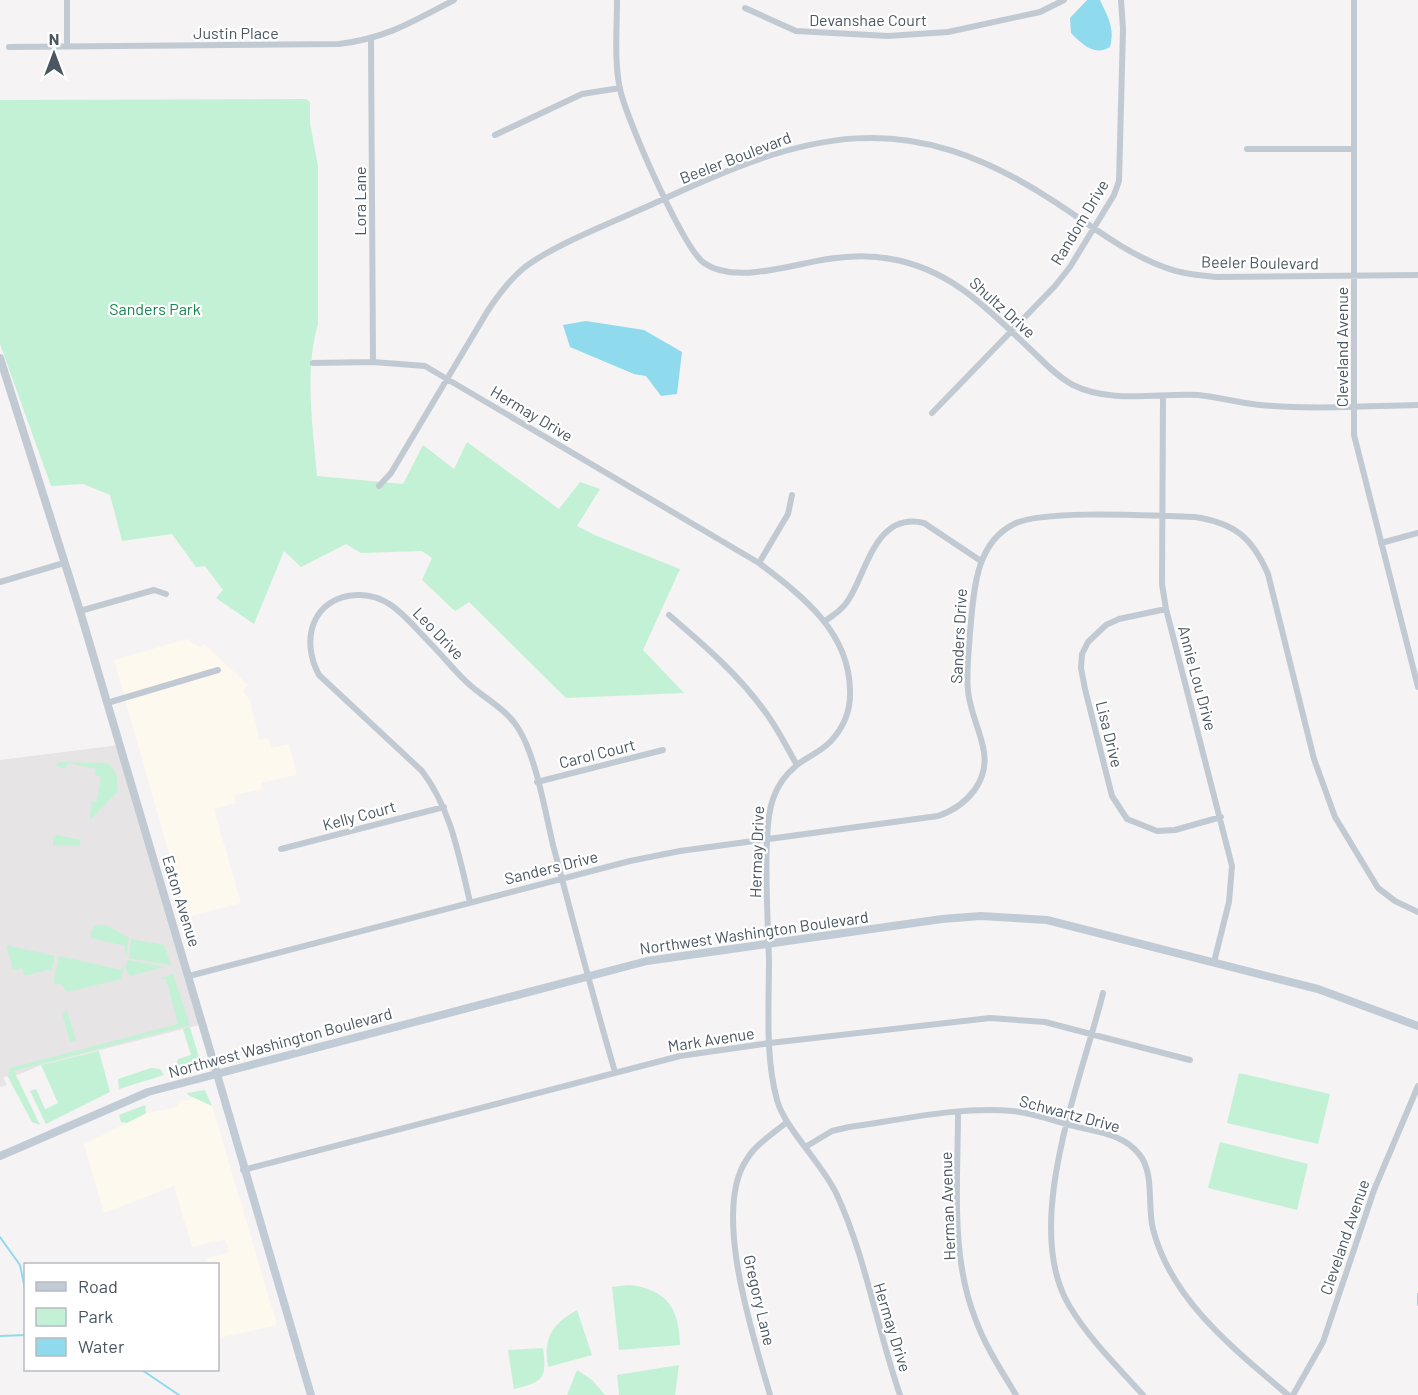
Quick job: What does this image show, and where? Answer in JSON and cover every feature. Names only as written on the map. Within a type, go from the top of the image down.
[{"type":"main road","name":"Northwest Washington Boulevard","points":[[0,1156],[131,1098],[647,961],[942,919],[1016,917],[1087,929],[1318,989],[1418,1026]]},
{"type":"main road","name":"Eaton Avenue","points":[[217,1074],[243,1170],[311,1395]]},
{"type":"street","points":[[67,0],[67,47]]},
{"type":"street","name":"Justin Place","points":[[9,47],[339,44],[371,40],[394,31],[454,0]]},
{"type":"street","name":"Shultz Drive","points":[[617,0],[620,88],[627,112],[665,198],[692,250],[703,262],[715,269],[748,272],[830,258],[863,256],[891,259],[924,267],[952,280],[981,301],[1059,377],[1074,386],[1107,395],[1198,396],[1261,405],[1418,405]]},
{"type":"street","name":"Devanshae Court","points":[[745,8],[796,31],[888,36],[948,32],[1040,12],[1064,0]]},
{"type":"street","name":"Random Drive","points":[[932,413],[1012,332],[1070,267],[1092,226],[1114,195],[1121,167],[1120,74],[1123,29],[1120,0]]},
{"type":"street","name":"Cleveland Avenue","points":[[1354,0],[1353,406],[1357,450],[1418,687]]},
{"type":"street","name":"Lora Lane","points":[[371,40],[374,362]]},
{"type":"street","points":[[495,135],[582,94],[620,88]]},
{"type":"street","name":"Beeler Boulevard","points":[[379,486],[391,473],[446,378],[504,287],[526,266],[665,198],[787,149],[827,141],[875,137],[923,142],[981,160],[1034,188],[1092,226],[1162,267],[1188,274],[1217,277],[1418,275]]},
{"type":"street","points":[[1247,149],[1354,149]]},
{"type":"street","name":"Eaton Avenue","points":[[0,359],[20,416],[80,611],[217,1074]]},
{"type":"street","name":"Hermay Drive","points":[[313,363],[374,362],[425,366],[759,563],[801,597],[825,621],[842,648],[848,669],[850,700],[842,728],[816,754],[797,765],[773,793],[769,805],[767,840],[770,1043],[778,1103],[787,1122],[807,1146],[836,1193],[851,1230],[900,1395]]},
{"type":"street","name":"Annie Lou Drive","points":[[1163,396],[1162,569],[1166,609],[1231,857],[1232,884],[1214,962]]},
{"type":"street","points":[[759,563],[788,514],[792,495]]},
{"type":"street","name":"Sanders Drive","points":[[189,976],[562,878],[680,851],[939,816],[952,811],[974,791],[982,778],[984,749],[970,711],[968,670],[975,579],[981,561],[1001,533],[1026,519],[1044,516],[1162,516],[1216,520],[1235,528],[1260,556],[1268,574],[1314,759],[1331,808],[1367,874],[1378,888],[1395,901],[1418,912]]},
{"type":"street","points":[[825,621],[842,610],[870,551],[880,538],[905,523],[924,523],[981,561]]},
{"type":"street","points":[[1381,543],[1418,533]]},
{"type":"street","points":[[0,582],[64,563]]},
{"type":"street","points":[[80,611],[154,590],[166,594]]},
{"type":"street","name":"Leo Drive","points":[[470,902],[444,807],[422,771],[329,685],[319,675],[312,661],[309,634],[315,621],[324,608],[342,598],[371,596],[394,607],[469,684],[510,718],[524,739],[587,978],[615,1072]]},
{"type":"street","name":"Lisa Drive","points":[[1166,609],[1119,619],[1106,625],[1088,642],[1082,654],[1081,668],[1085,689],[1112,796],[1127,819],[1157,831],[1175,830],[1221,817]]},
{"type":"street","points":[[669,615],[717,657],[767,714],[797,765]]},
{"type":"street","points":[[107,703],[218,670]]},
{"type":"street","name":"Carol Court","points":[[537,782],[663,750]]},
{"type":"street","name":"Kelly Court","points":[[281,849],[444,807]]},
{"type":"street","points":[[1103,993],[1054,1179],[1051,1209],[1052,1244],[1058,1276],[1069,1306],[1094,1339],[1143,1395]]},
{"type":"street","name":"Mark Avenue","points":[[243,1170],[680,1056],[770,1043],[990,1018],[1045,1022],[1190,1060]]},
{"type":"street","name":"Cleveland Avenue","points":[[1293,1395],[1323,1342],[1374,1190],[1418,1086]]},
{"type":"street","name":"Schwartz Drive","points":[[807,1146],[832,1131],[849,1127],[958,1113],[1013,1111],[1111,1135],[1128,1143],[1140,1155],[1146,1167],[1152,1228],[1174,1279],[1225,1341],[1288,1395]]},
{"type":"street","name":"Herman Avenue","points":[[958,1113],[957,1220],[963,1276],[974,1316],[983,1337],[1016,1395]]},
{"type":"street","name":"Gregory Lane","points":[[770,1395],[737,1269],[734,1195],[738,1175],[747,1158],[787,1122]]},
{"type":"shaded area","points":[[187,639],[200,647],[204,644],[248,685],[243,691],[250,701],[260,740],[268,738],[271,748],[289,744],[297,775],[261,783],[263,789],[234,795],[236,803],[214,809],[241,903],[187,917],[114,660]]},
{"type":"shaded area","points":[[120,745],[203,1024],[41,1065],[20,1074],[3,1077],[7,1085],[0,1087],[0,760]]},
{"type":"shaded area","points":[[197,1098],[212,1105],[277,1325],[219,1338],[219,1263],[207,1263],[206,1259],[229,1252],[225,1239],[192,1247],[174,1186],[104,1213],[84,1144],[148,1113],[177,1107],[179,1102]]},
{"type":"green space","name":"Sanders Park","points":[[306,99],[310,102],[310,123],[318,166],[318,324],[310,380],[317,476],[403,484],[423,445],[454,469],[467,442],[559,509],[580,482],[600,489],[577,526],[680,569],[643,650],[684,693],[566,698],[469,602],[455,611],[422,580],[432,558],[422,551],[361,553],[346,544],[301,567],[284,551],[254,624],[216,598],[223,590],[205,566],[196,567],[172,534],[122,541],[110,495],[83,484],[51,486],[0,344],[0,100]]},
{"type":"green space","points":[[60,762],[108,763],[116,773],[118,791],[90,820],[91,801],[96,803],[101,777],[95,775],[96,769],[69,763],[65,769],[55,765]]},
{"type":"green space","points":[[53,836],[81,840],[79,846],[53,846]]},
{"type":"green space","points":[[95,925],[106,925],[129,938],[126,957],[125,946],[91,938],[90,933]]},
{"type":"green space","points":[[131,939],[164,945],[171,965],[129,958]]},
{"type":"green space","points":[[6,945],[55,956],[51,972],[50,969],[25,976],[22,968],[13,970]]},
{"type":"green space","points":[[59,956],[121,970],[125,961],[121,979],[67,992],[61,984],[54,983]]},
{"type":"green space","points":[[128,960],[164,967],[130,976],[125,968]]},
{"type":"green space","points":[[173,974],[190,1025],[14,1071],[40,1125],[32,1122],[8,1077],[10,1068],[178,1024],[166,979],[160,978]]},
{"type":"green space","points":[[67,1011],[76,1041],[70,1042],[62,1013]]},
{"type":"green space","points":[[190,1027],[199,1058],[198,1063],[174,1071],[178,1059],[191,1055],[183,1029]]},
{"type":"green space","points":[[99,1051],[110,1092],[46,1124],[30,1091],[36,1089],[45,1109],[58,1103],[41,1065]]},
{"type":"green space","points":[[151,1068],[160,1069],[164,1075],[119,1089],[118,1079]]},
{"type":"green space","points":[[1239,1073],[1330,1094],[1318,1144],[1227,1123]]},
{"type":"green space","points":[[205,1090],[212,1106],[187,1093]]},
{"type":"green space","points":[[145,1105],[146,1113],[127,1123],[121,1122],[119,1115]]},
{"type":"green space","points":[[1220,1142],[1308,1164],[1297,1210],[1208,1188]]},
{"type":"green space","points":[[630,1285],[654,1291],[669,1303],[677,1321],[680,1345],[619,1350],[612,1287]]},
{"type":"green space","points":[[577,1310],[592,1355],[548,1367],[547,1348],[551,1333],[561,1321]]},
{"type":"green space","points":[[543,1348],[544,1366],[541,1377],[532,1384],[514,1389],[508,1350]]},
{"type":"green space","points":[[679,1365],[675,1395],[619,1395],[617,1375]]},
{"type":"green space","points":[[577,1370],[592,1380],[605,1395],[567,1395]]},
{"type":"water","points":[[1087,0],[1100,0],[1110,23],[1112,34],[1110,47],[1104,50],[1088,48],[1071,33],[1070,18]]},
{"type":"water","points":[[586,321],[644,330],[682,352],[677,394],[661,396],[646,376],[634,374],[570,347],[563,325]]},
{"type":"waterway","points":[[0,1237],[20,1265],[24,1284]]},
{"type":"waterway","points":[[1418,1294],[1418,1305]]},
{"type":"waterway","points":[[0,1336],[24,1335]]},
{"type":"waterway","points":[[143,1371],[179,1395]]}]
